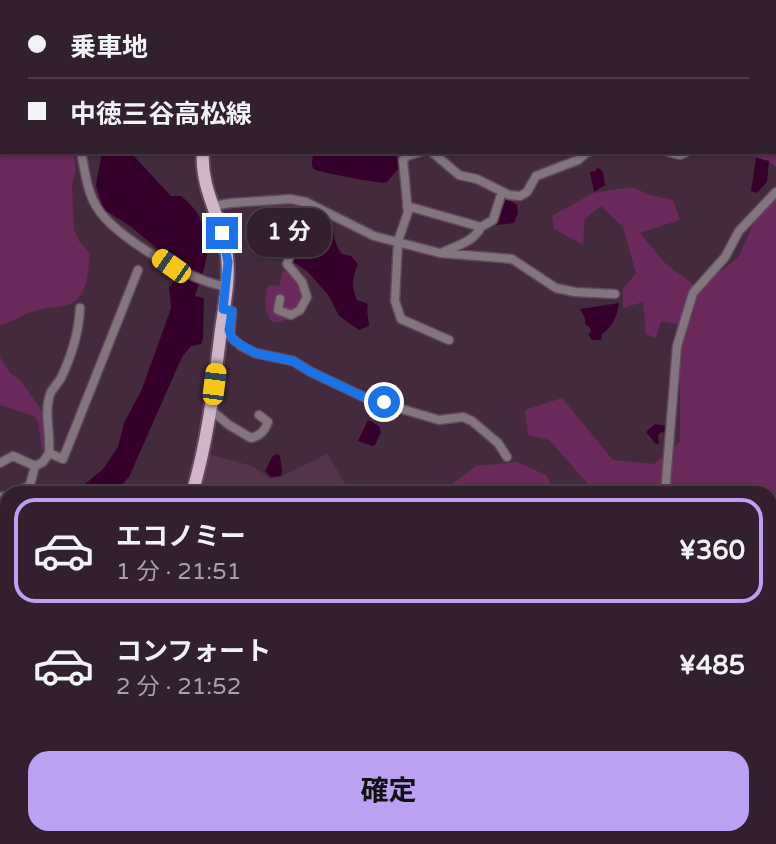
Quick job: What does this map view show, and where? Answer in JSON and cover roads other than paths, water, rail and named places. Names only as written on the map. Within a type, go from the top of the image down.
[{"type":"main road","points":[[194,486],[203,457],[211,410],[228,262],[225,243],[204,181],[203,154]]},
{"type":"street","points":[[81,154],[90,194],[99,211],[115,228],[171,266],[205,281],[227,286]]},
{"type":"street","points":[[414,154],[404,160],[407,206],[398,241],[395,301],[401,319],[449,340]]},
{"type":"street","points":[[434,154],[459,175],[477,179],[502,192],[520,195],[527,192],[536,176],[551,168],[578,160],[585,154]]},
{"type":"street","points":[[440,253],[468,242],[476,236],[481,227],[493,220],[502,192]]},
{"type":"street","points":[[666,486],[677,346],[693,293],[725,257],[739,231],[776,192]]},
{"type":"street","points":[[212,206],[231,202],[290,199],[306,202],[355,228],[398,241],[440,253],[512,259],[556,288],[615,294]]},
{"type":"street","points":[[280,299],[278,310],[291,315],[300,310],[307,297],[302,282],[287,264],[306,202]]},
{"type":"street","points":[[407,206],[481,227]]},
{"type":"street","points":[[49,453],[63,459],[138,270]]},
{"type":"street","points":[[35,466],[43,462],[49,453],[51,438],[47,419],[51,392],[61,377],[72,350],[80,308]]},
{"type":"street","points":[[223,309],[232,311],[229,330],[233,340],[255,353],[293,361],[368,399],[439,420],[463,417],[472,421],[498,443],[507,457]]},
{"type":"street","points":[[211,410],[251,438],[259,436],[268,422],[259,415]]},
{"type":"street","points":[[0,463],[13,456],[35,466]]},
{"type":"street","points":[[32,486],[35,466]]}]
